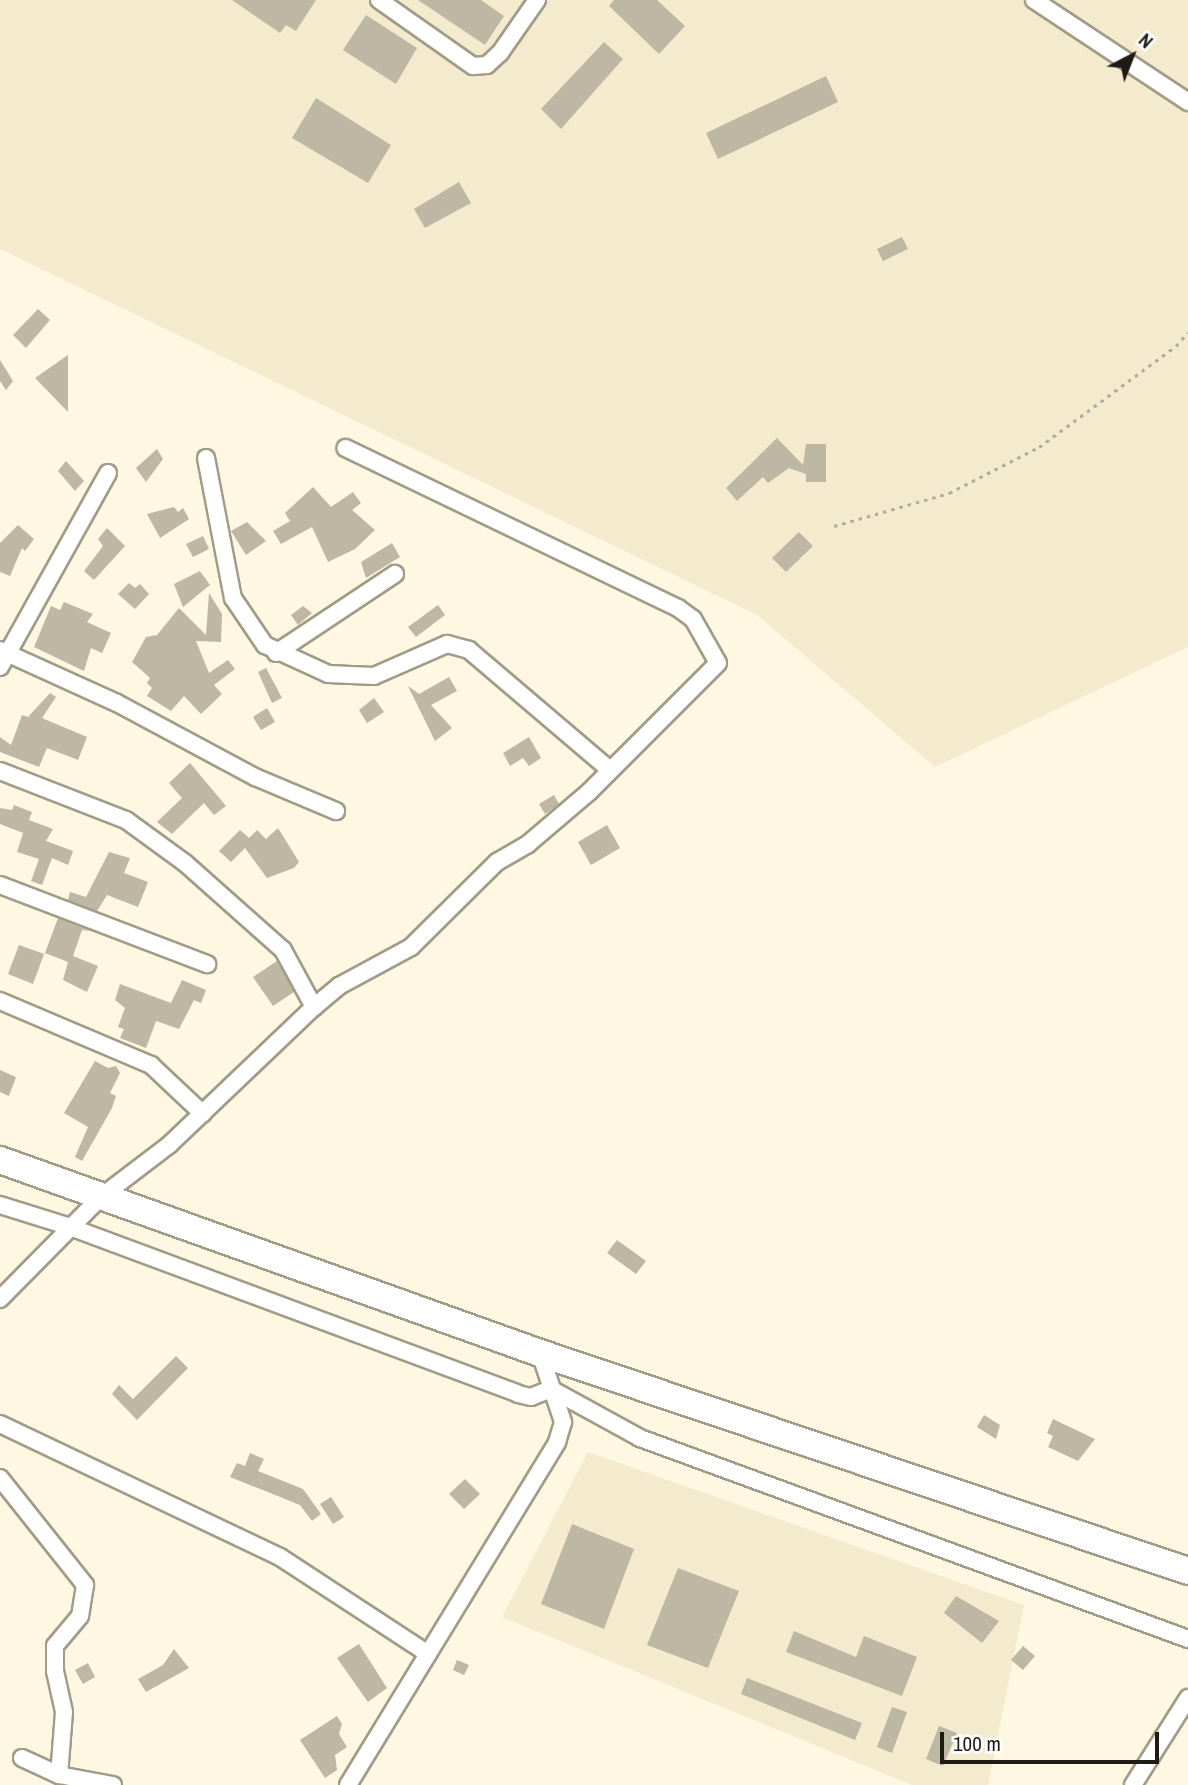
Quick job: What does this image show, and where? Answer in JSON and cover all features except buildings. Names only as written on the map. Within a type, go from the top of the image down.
[{"type":"highway","points":[[0,1160],[540,1353],[1188,1571]]},
{"type":"street","points":[[379,0],[472,66],[487,65],[500,53],[537,0]]},
{"type":"street","points":[[1034,0],[1188,102]]},
{"type":"street","points":[[0,1299],[102,1196],[203,1114],[314,1007],[339,986],[411,947],[497,862],[528,844],[610,770],[718,663],[693,619],[345,448]]},
{"type":"street","points":[[206,458],[233,598],[265,645],[276,653],[328,674],[374,676],[447,644],[469,650],[610,770]]},
{"type":"street","points":[[108,473],[2,657],[117,702],[255,777],[336,811]]},
{"type":"street","points":[[276,653],[395,574]]},
{"type":"street","points":[[0,771],[126,820],[186,863],[283,950],[314,1007]]},
{"type":"street","points":[[0,885],[207,964]]},
{"type":"street","points":[[0,1001],[151,1065],[203,1114]]},
{"type":"street","points":[[0,1205],[70,1227],[518,1394],[531,1397],[551,1389]]},
{"type":"street","points":[[348,1785],[557,1442],[563,1422],[540,1353]]},
{"type":"street","points":[[551,1389],[640,1438],[1188,1639]]},
{"type":"street","points":[[0,1424],[280,1557],[428,1654]]},
{"type":"street","points":[[0,1478],[85,1585],[80,1616],[55,1646],[55,1671],[64,1712],[59,1774]]},
{"type":"street","points":[[1133,1785],[1188,1698]]},
{"type":"street","points":[[22,1758],[59,1774],[113,1785]]},
{"type":"path","points":[[834,526],[949,493],[1039,447],[1176,346],[1188,332]]},
{"type":"shaded area","points":[[0,0],[1188,0],[1188,647],[935,767],[757,615],[0,249]]},
{"type":"shaded area","points":[[588,1452],[1024,1605],[988,1785],[912,1785],[502,1617]]}]
